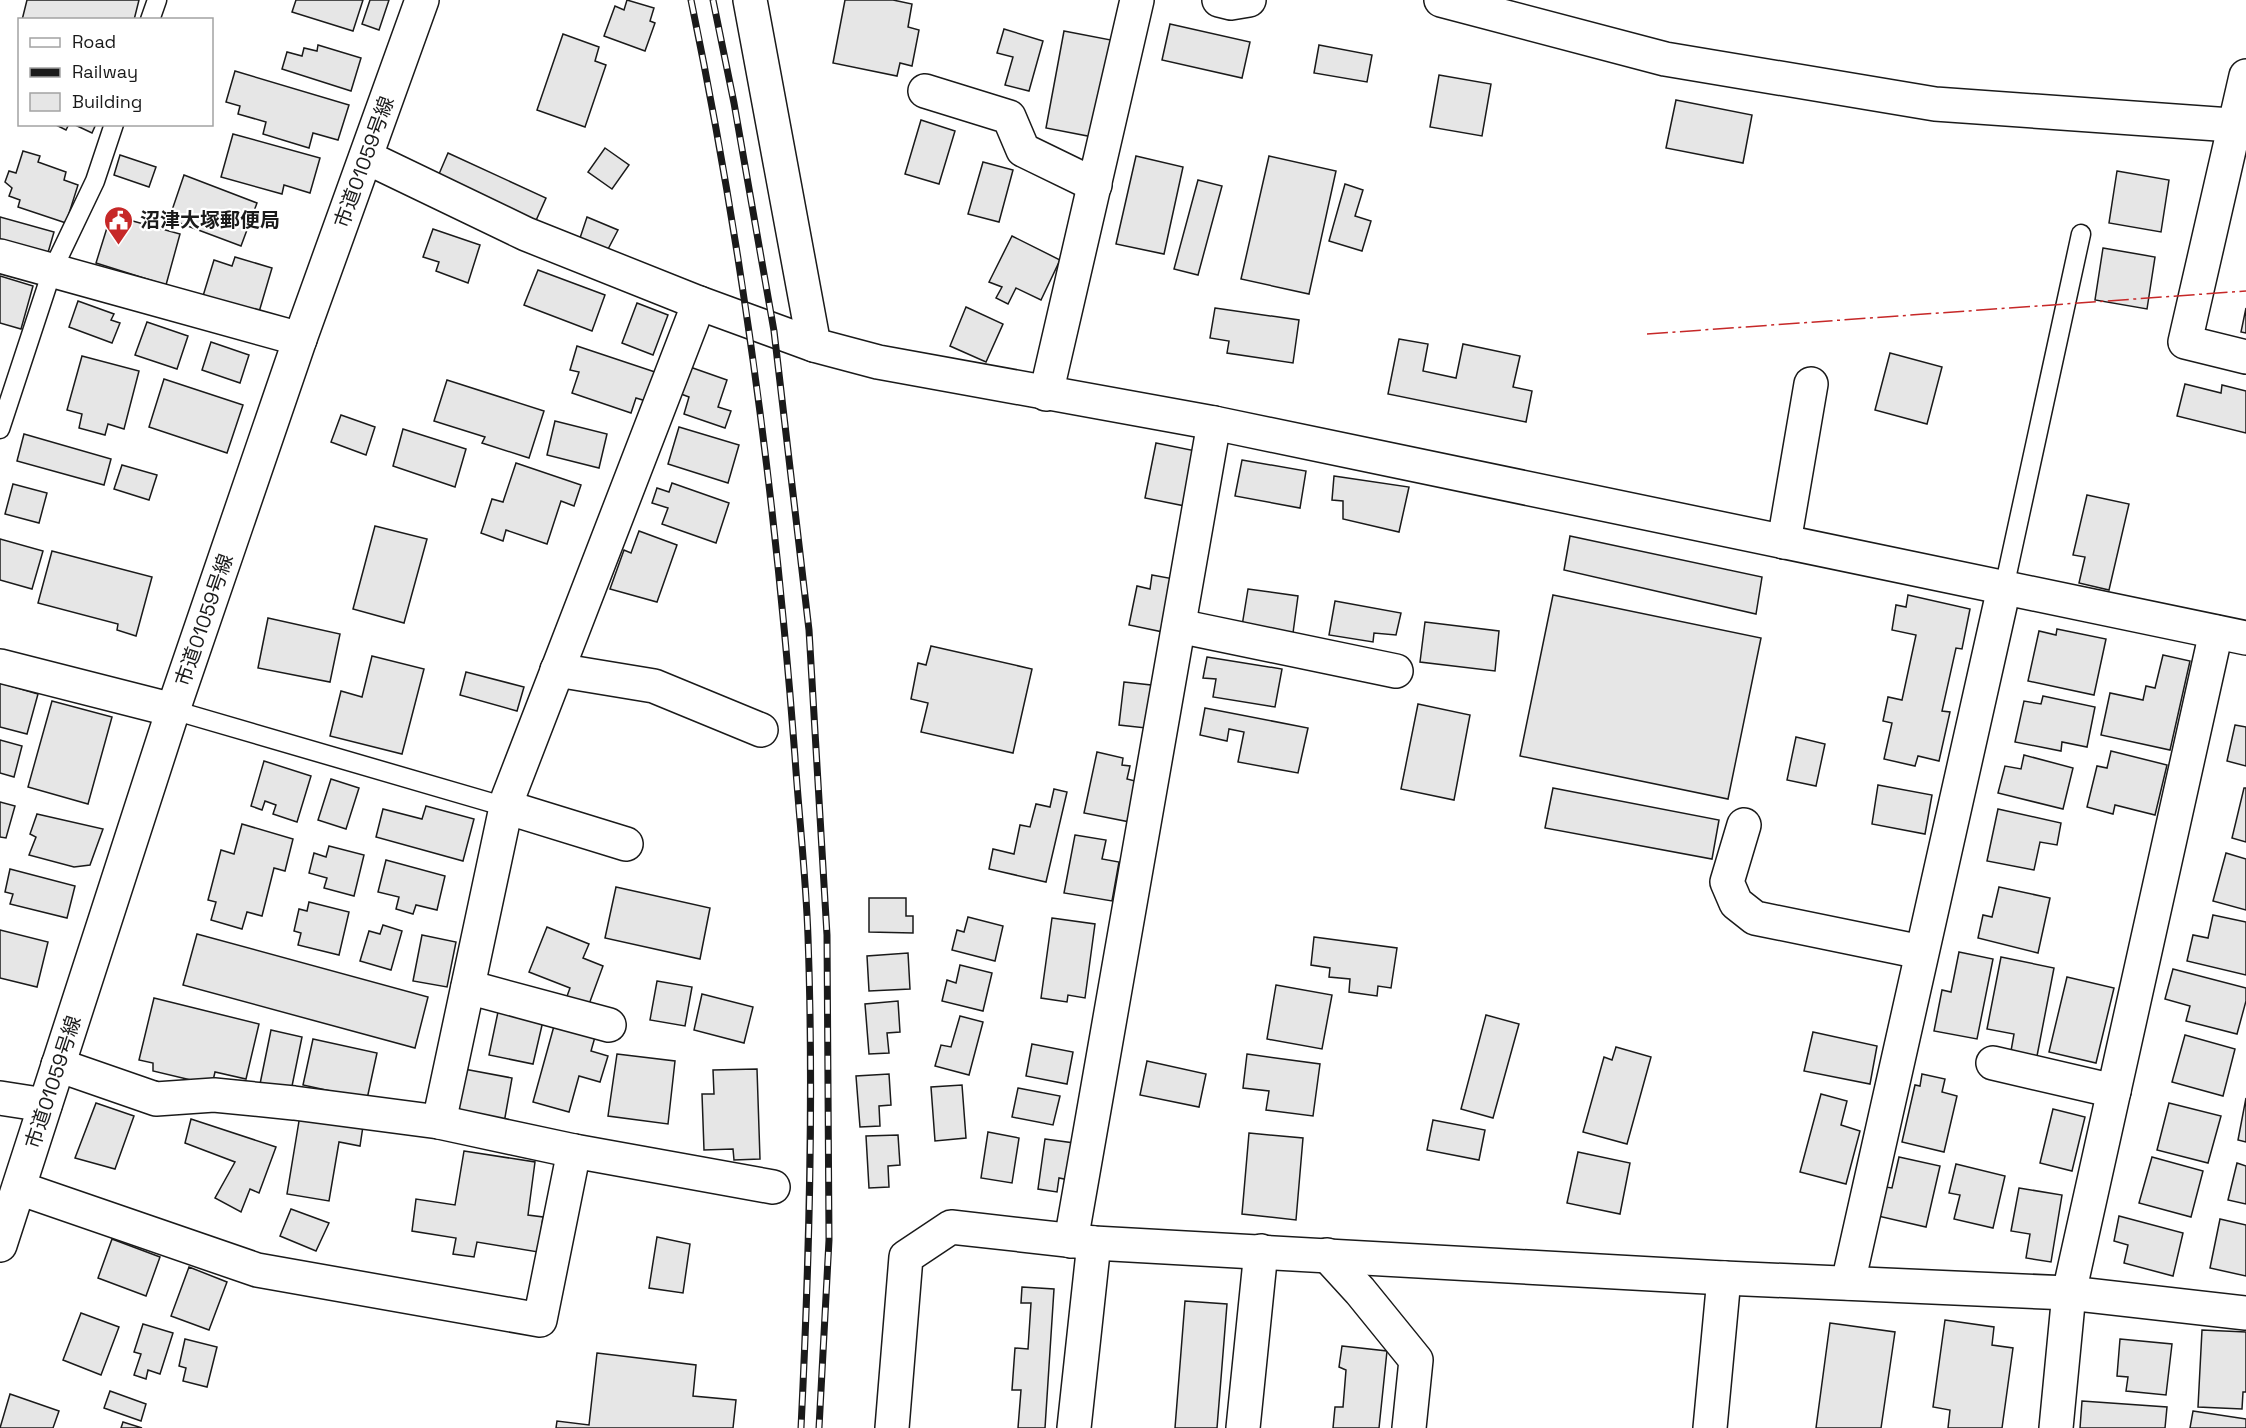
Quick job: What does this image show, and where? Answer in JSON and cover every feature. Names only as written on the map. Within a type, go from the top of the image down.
[{"type":"street","name":"市道01059号線","points":[[0,1245],[173,710],[300,339],[422,0]]},
{"type":"street","points":[[750,0],[814,345]]},
{"type":"street","points":[[1046,394],[1137,0]]},
{"type":"street","points":[[1219,0],[1231,3],[1249,0]]},
{"type":"street","points":[[1441,0],[1665,59],[1935,104],[2239,125]]},
{"type":"street","points":[[2246,76],[2239,125],[2186,342],[2246,357]]},
{"type":"street","points":[[925,91],[1009,117],[1023,150],[1095,185]]},
{"type":"street","points":[[366,158],[526,234],[699,303],[814,345],[878,362],[1214,423],[2231,635],[2114,1091],[2069,1293],[2056,1428]]},
{"type":"street","points":[[0,256],[300,339]]},
{"type":"street","points":[[439,1122],[506,807],[699,303]]},
{"type":"street","points":[[1784,542],[1811,384]]},
{"type":"street","points":[[1074,1428],[1082,1242],[1179,626],[1214,423]]},
{"type":"street","points":[[1848,1283],[2004,588]]},
{"type":"street","points":[[1179,626],[1396,671]]},
{"type":"street","points":[[0,666],[173,710]]},
{"type":"street","points":[[557,670],[654,686],[761,730]]},
{"type":"street","points":[[506,807],[626,844]]},
{"type":"street","points":[[1744,825],[1727,882],[1736,903],[1755,918],[1921,952]]},
{"type":"street","points":[[468,987],[609,1025]]},
{"type":"street","points":[[1993,1063],[2114,1091]]},
{"type":"street","points":[[58,1065],[156,1099],[214,1095],[439,1122],[574,1151],[773,1187]]},
{"type":"street","points":[[0,1098],[45,1105]]},
{"type":"street","points":[[19,1188],[257,1270],[540,1320],[574,1151]]},
{"type":"street","points":[[892,1428],[906,1257],[951,1227],[1082,1242],[1724,1278],[2069,1293],[2246,1313]]},
{"type":"street","points":[[1243,1428],[1261,1251]]},
{"type":"street","points":[[1327,1256],[1360,1291],[1416,1360],[1409,1428]]},
{"type":"street","points":[[1710,1428],[1724,1278]]},
{"type":"lane","points":[[151,18],[157,0]]},
{"type":"lane","points":[[0,429],[51,271],[95,181],[113,126]]},
{"type":"lane","points":[[2004,588],[2081,234]]},
{"type":"lane","points":[[173,710],[506,807]]},
{"type":"building","points":[[27,0],[139,0],[134,18],[22,18]]},
{"type":"building","points":[[296,0],[363,0],[353,31],[292,12]]},
{"type":"building","points":[[370,0],[389,0],[379,30],[362,24]]},
{"type":"building","points":[[627,0],[654,8],[650,21],[655,23],[645,51],[604,36],[615,6],[624,10]]},
{"type":"building","points":[[845,0],[893,0],[912,4],[908,27],[919,30],[912,66],[900,63],[897,76],[833,63]]},
{"type":"building","points":[[1170,24],[1250,42],[1242,78],[1162,60]]},
{"type":"building","points":[[1004,29],[1043,41],[1029,91],[1005,85],[1013,57],[997,53]]},
{"type":"building","points":[[1064,31],[1111,40],[1093,137],[1046,128]]},
{"type":"building","points":[[563,34],[599,47],[595,61],[606,65],[585,127],[537,110]]},
{"type":"building","points":[[318,45],[361,58],[351,91],[282,69],[287,52],[302,56],[304,48],[317,51]]},
{"type":"building","points":[[1319,45],[1372,55],[1367,82],[1314,73]]},
{"type":"building","points":[[235,71],[349,105],[338,140],[313,133],[309,148],[263,134],[266,122],[238,114],[240,106],[226,102]]},
{"type":"building","points":[[1439,75],[1491,84],[1482,136],[1430,127]]},
{"type":"building","points":[[1676,100],[1752,115],[1743,163],[1666,148]]},
{"type":"building","points":[[921,120],[955,131],[939,184],[905,174]]},
{"type":"building","points":[[77,126],[95,126],[92,133]]},
{"type":"building","points":[[233,134],[320,158],[310,193],[284,185],[282,194],[221,177]]},
{"type":"building","points":[[605,148],[629,165],[612,189],[588,172]]},
{"type":"building","points":[[23,151],[40,156],[38,162],[66,172],[64,180],[78,185],[66,223],[18,207],[20,200],[9,196],[12,188],[5,182],[9,171],[16,173]]},
{"type":"building","points":[[448,153],[546,198],[534,225],[436,181]]},
{"type":"building","points":[[120,155],[156,167],[149,187],[114,175]]},
{"type":"building","points":[[1136,156],[1183,167],[1164,254],[1116,244]]},
{"type":"building","points":[[1269,156],[1336,171],[1309,294],[1241,279]]},
{"type":"building","points":[[983,162],[1013,170],[999,222],[968,214]]},
{"type":"building","points":[[2117,171],[2169,180],[2161,232],[2109,223]]},
{"type":"building","points":[[184,175],[257,203],[241,246],[169,219]]},
{"type":"building","points":[[1198,180],[1222,186],[1198,275],[1174,269]]},
{"type":"building","points":[[1345,184],[1363,190],[1355,216],[1371,221],[1362,251],[1329,241]]},
{"type":"building","points":[[111,215],[180,234],[166,285],[96,263]]},
{"type":"building","points":[[0,217],[54,232],[47,256],[0,243]]},
{"type":"building","points":[[587,217],[618,230],[607,251],[579,241]]},
{"type":"building","points":[[433,229],[480,245],[468,283],[436,271],[439,262],[423,257]]},
{"type":"building","points":[[1012,236],[1060,260],[1041,300],[1016,288],[1008,304],[996,298],[1002,287],[989,282]]},
{"type":"building","points":[[2103,248],[2155,257],[2147,309],[2095,300]]},
{"type":"building","points":[[235,257],[272,268],[259,312],[203,296],[214,260],[232,266]]},
{"type":"building","points":[[538,270],[605,295],[592,331],[524,305]]},
{"type":"building","points":[[0,276],[33,286],[21,329],[0,323]]},
{"type":"building","points":[[78,301],[114,314],[111,320],[120,323],[112,343],[69,327]]},
{"type":"building","points":[[637,303],[668,315],[653,355],[622,343]]},
{"type":"building","points":[[966,307],[1003,324],[986,362],[950,346]]},
{"type":"building","points":[[1215,308],[1299,320],[1293,363],[1227,353],[1229,341],[1210,338]]},
{"type":"building","points":[[2246,308],[2246,333],[2241,332]]},
{"type":"building","points":[[147,322],[188,336],[177,369],[135,355]]},
{"type":"building","points":[[1399,339],[1428,344],[1423,371],[1456,378],[1463,344],[1520,356],[1513,387],[1532,391],[1526,422],[1388,394]]},
{"type":"building","points":[[211,342],[249,355],[240,383],[202,370]]},
{"type":"building","points":[[577,346],[655,372],[646,401],[636,398],[631,413],[572,393],[579,372],[570,370]]},
{"type":"building","points":[[1890,353],[1942,367],[1927,424],[1875,410]]},
{"type":"building","points":[[82,356],[139,371],[124,429],[108,424],[105,435],[79,428],[82,414],[67,410]]},
{"type":"building","points":[[690,367],[727,380],[718,407],[731,411],[725,428],[684,414],[689,397],[681,394]]},
{"type":"building","points":[[164,379],[243,405],[227,453],[149,427]]},
{"type":"building","points":[[447,380],[544,411],[529,458],[482,443],[485,437],[434,421]]},
{"type":"building","points":[[2185,384],[2221,393],[2222,385],[2246,391],[2246,433],[2177,416]]},
{"type":"building","points":[[341,415],[375,427],[366,455],[331,442]]},
{"type":"building","points":[[555,421],[607,434],[599,468],[547,455]]},
{"type":"building","points":[[679,427],[739,445],[728,483],[668,464]]},
{"type":"building","points":[[403,429],[466,449],[455,487],[393,466]]},
{"type":"building","points":[[24,434],[111,459],[104,485],[17,461]]},
{"type":"building","points":[[1156,443],[1196,451],[1185,506],[1145,498]]},
{"type":"building","points":[[1242,460],[1306,471],[1300,508],[1235,496]]},
{"type":"building","points":[[516,463],[581,485],[574,506],[561,501],[547,544],[506,530],[503,541],[481,533],[492,499],[503,502]]},
{"type":"building","points":[[122,465],[157,475],[149,500],[114,489]]},
{"type":"building","points":[[1334,476],[1409,487],[1399,532],[1343,519],[1343,501],[1332,500]]},
{"type":"building","points":[[672,483],[729,503],[716,543],[662,524],[668,508],[652,503],[657,488],[669,492]]},
{"type":"building","points":[[13,484],[47,493],[39,523],[5,514]]},
{"type":"building","points":[[2087,495],[2129,504],[2109,590],[2079,583],[2085,557],[2073,555]]},
{"type":"building","points":[[375,526],[427,539],[404,623],[353,609]]},
{"type":"building","points":[[639,531],[677,545],[657,602],[610,589],[624,550],[631,553]]},
{"type":"building","points":[[1570,536],[1762,577],[1756,614],[1564,570]]},
{"type":"building","points":[[0,539],[43,551],[32,589],[0,580]]},
{"type":"building","points":[[52,551],[152,577],[136,636],[117,630],[118,624],[38,603]]},
{"type":"building","points":[[1152,575],[1174,579],[1163,632],[1129,625],[1137,586],[1150,589]]},
{"type":"building","points":[[1248,589],[1298,596],[1293,633],[1242,626]]},
{"type":"building","points":[[1553,595],[1761,638],[1728,799],[1520,756]]},
{"type":"building","points":[[1908,595],[1970,609],[1962,649],[1956,648],[1942,711],[1950,712],[1939,761],[1918,756],[1915,766],[1884,759],[1892,723],[1883,721],[1888,697],[1902,700],[1916,635],[1892,630],[1896,605],[1906,607]]},
{"type":"building","points":[[1335,601],[1401,613],[1396,635],[1374,633],[1373,642],[1329,635]]},
{"type":"building","points":[[268,618],[340,634],[330,682],[258,668]]},
{"type":"building","points":[[1425,622],[1499,631],[1495,671],[1420,662]]},
{"type":"building","points":[[2057,629],[2106,639],[2094,695],[2028,681],[2039,631],[2056,635]]},
{"type":"building","points":[[931,646],[1032,669],[1013,753],[921,732],[928,703],[911,699],[918,663],[926,665]]},
{"type":"building","points":[[2163,655],[2190,661],[2170,750],[2101,735],[2110,693],[2143,700],[2146,686],[2155,688]]},
{"type":"building","points":[[372,656],[424,669],[402,754],[330,736],[341,691],[362,697]]},
{"type":"building","points":[[1207,657],[1282,669],[1275,707],[1213,697],[1216,679],[1203,678]]},
{"type":"building","points":[[466,672],[524,687],[517,711],[460,695]]},
{"type":"building","points":[[1124,682],[1151,685],[1146,728],[1119,725]]},
{"type":"building","points":[[0,683],[38,694],[27,734],[0,727]]},
{"type":"building","points":[[2043,696],[2095,707],[2087,747],[2062,742],[2061,751],[2015,742],[2024,701],[2041,704]]},
{"type":"building","points":[[52,701],[112,717],[88,804],[28,787]]},
{"type":"building","points":[[1418,704],[1470,715],[1454,800],[1401,789]]},
{"type":"building","points":[[1205,708],[1308,728],[1298,773],[1238,762],[1244,732],[1229,729],[1227,741],[1200,735]]},
{"type":"building","points":[[2235,725],[2246,727],[2246,766],[2227,761]]},
{"type":"building","points":[[1796,737],[1825,744],[1816,786],[1787,780]]},
{"type":"building","points":[[0,740],[22,746],[14,777],[0,773]]},
{"type":"building","points":[[2111,751],[2167,765],[2155,815],[2115,805],[2113,814],[2087,807],[2097,766],[2107,768]]},
{"type":"building","points":[[1097,752],[1123,758],[1122,765],[1130,766],[1127,779],[1139,782],[1130,822],[1084,813]]},
{"type":"building","points":[[2024,755],[2073,768],[2063,809],[1998,793],[2005,766],[2021,769]]},
{"type":"building","points":[[264,761],[311,776],[297,822],[273,814],[276,805],[265,801],[262,810],[251,806]]},
{"type":"building","points":[[331,779],[359,788],[346,829],[318,820]]},
{"type":"building","points":[[1878,785],[1932,795],[1925,834],[1872,824]]},
{"type":"building","points":[[1553,788],[1719,820],[1712,859],[1545,828]]},
{"type":"building","points":[[2244,788],[2246,788],[2246,842],[2232,838]]},
{"type":"building","points":[[1054,789],[1067,792],[1046,882],[989,869],[993,849],[1014,854],[1020,825],[1030,827],[1036,804],[1050,807]]},
{"type":"building","points":[[0,802],[15,806],[6,838],[0,837]]},
{"type":"building","points":[[426,806],[474,819],[463,861],[376,837],[383,809],[422,819]]},
{"type":"building","points":[[1998,809],[2061,823],[2057,845],[2040,842],[2034,870],[1987,861]]},
{"type":"building","points":[[37,814],[103,829],[90,865],[74,867],[29,855],[36,837],[30,834]]},
{"type":"building","points":[[242,824],[293,839],[285,871],[274,868],[262,916],[247,912],[242,929],[211,920],[216,902],[208,900],[221,850],[234,854]]},
{"type":"building","points":[[1075,835],[1106,840],[1102,859],[1119,862],[1112,901],[1064,893]]},
{"type":"building","points":[[329,846],[364,855],[354,896],[324,888],[327,878],[309,873],[314,853],[326,857]]},
{"type":"building","points":[[2226,853],[2246,859],[2246,910],[2213,901]]},
{"type":"building","points":[[386,860],[445,876],[437,910],[416,905],[413,914],[396,909],[399,897],[378,892]]},
{"type":"building","points":[[10,869],[75,886],[67,918],[10,904],[13,894],[5,892]]},
{"type":"building","points":[[616,887],[710,908],[700,959],[605,938]]},
{"type":"building","points":[[1999,887],[2050,898],[2038,953],[1978,938],[1983,915],[1992,917]]},
{"type":"building","points":[[869,898],[906,898],[906,916],[913,916],[913,933],[869,932]]},
{"type":"building","points":[[309,902],[349,912],[339,955],[298,945],[301,933],[294,931],[299,909],[307,911]]},
{"type":"building","points":[[2213,915],[2246,922],[2246,975],[2187,961],[2193,935],[2208,938]]},
{"type":"building","points":[[968,917],[1003,926],[995,961],[952,950],[957,930],[964,932]]},
{"type":"building","points":[[1052,918],[1095,924],[1085,998],[1068,995],[1067,1002],[1041,998]]},
{"type":"building","points":[[383,925],[402,931],[391,970],[360,961],[369,931],[380,934]]},
{"type":"building","points":[[547,927],[589,944],[583,958],[603,966],[588,1007],[566,999],[570,988],[529,972]]},
{"type":"building","points":[[0,930],[48,942],[37,987],[0,978]]},
{"type":"building","points":[[197,934],[428,997],[415,1048],[183,985]]},
{"type":"building","points":[[422,935],[456,942],[447,987],[413,981]]},
{"type":"building","points":[[1314,937],[1397,948],[1391,988],[1378,986],[1377,996],[1349,992],[1350,979],[1329,977],[1330,968],[1311,965]]},
{"type":"building","points":[[1959,952],[1993,959],[1977,1039],[1934,1031],[1942,990],[1951,992]]},
{"type":"building","points":[[908,953],[910,989],[869,991],[867,956]]},
{"type":"building","points":[[2001,957],[2054,968],[2037,1056],[2011,1051],[2014,1034],[1987,1029]]},
{"type":"building","points":[[960,965],[992,973],[983,1011],[942,1001],[947,980],[956,983]]},
{"type":"building","points":[[2173,969],[2246,988],[2246,1001],[2237,1034],[2186,1021],[2190,1006],[2165,999]]},
{"type":"building","points":[[2067,977],[2114,988],[2096,1063],[2049,1052]]},
{"type":"building","points":[[657,981],[692,987],[685,1026],[650,1020]]},
{"type":"building","points":[[1276,985],[1332,995],[1322,1049],[1267,1039]]},
{"type":"building","points":[[702,994],[753,1007],[744,1043],[694,1030]]},
{"type":"building","points":[[154,998],[259,1024],[246,1079],[215,1072],[212,1085],[153,1071],[153,1063],[139,1060]]},
{"type":"building","points":[[898,1001],[900,1032],[887,1033],[889,1053],[869,1054],[865,1004]]},
{"type":"building","points":[[498,1012],[543,1021],[533,1064],[489,1055]]},
{"type":"building","points":[[1486,1015],[1519,1024],[1493,1118],[1461,1109]]},
{"type":"building","points":[[960,1016],[983,1022],[969,1075],[935,1066],[941,1045],[951,1047]]},
{"type":"building","points":[[554,1026],[595,1037],[591,1051],[608,1056],[600,1082],[579,1076],[569,1112],[533,1102]]},
{"type":"building","points":[[271,1030],[302,1037],[291,1091],[260,1084]]},
{"type":"building","points":[[1813,1032],[1877,1046],[1870,1084],[1804,1071]]},
{"type":"building","points":[[2185,1035],[2235,1049],[2223,1096],[2172,1082]]},
{"type":"building","points":[[313,1039],[377,1053],[367,1099],[303,1085]]},
{"type":"building","points":[[1032,1044],[1073,1052],[1067,1084],[1026,1076]]},
{"type":"building","points":[[1616,1047],[1651,1057],[1627,1144],[1583,1132],[1604,1057],[1612,1060]]},
{"type":"building","points":[[617,1054],[675,1061],[668,1124],[608,1116]]},
{"type":"building","points":[[1247,1054],[1320,1064],[1313,1116],[1266,1110],[1269,1091],[1243,1088]]},
{"type":"building","points":[[1147,1061],[1206,1074],[1199,1107],[1140,1095]]},
{"type":"building","points":[[464,1069],[512,1078],[504,1123],[456,1114]]},
{"type":"building","points":[[757,1069],[760,1159],[734,1160],[733,1149],[704,1150],[702,1094],[714,1094],[713,1070]]},
{"type":"building","points":[[889,1074],[891,1105],[879,1106],[880,1126],[860,1127],[856,1076]]},
{"type":"building","points":[[1922,1074],[1945,1079],[1942,1092],[1957,1096],[1944,1152],[1902,1142],[1915,1085],[1920,1086]]},
{"type":"building","points":[[962,1085],[966,1138],[935,1141],[931,1087]]},
{"type":"building","points":[[1018,1088],[1060,1096],[1053,1125],[1012,1117]]},
{"type":"building","points":[[1821,1094],[1847,1101],[1841,1125],[1860,1131],[1846,1184],[1800,1172]]},
{"type":"building","points":[[2246,1098],[2246,1142],[2238,1140]]},
{"type":"building","points":[[96,1103],[134,1116],[115,1169],[75,1158]]},
{"type":"building","points":[[2169,1103],[2221,1116],[2208,1163],[2157,1150]]},
{"type":"building","points":[[2053,1109],[2085,1117],[2072,1171],[2040,1163]]},
{"type":"building","points":[[300,1115],[363,1126],[360,1146],[339,1142],[329,1201],[287,1194]]},
{"type":"building","points":[[191,1119],[276,1147],[259,1193],[250,1189],[241,1212],[215,1198],[235,1162],[185,1143]]},
{"type":"building","points":[[1433,1120],[1485,1130],[1479,1160],[1427,1150]]},
{"type":"building","points":[[988,1132],[1019,1138],[1012,1183],[981,1178]]},
{"type":"building","points":[[1249,1133],[1303,1138],[1296,1220],[1242,1214]]},
{"type":"building","points":[[898,1135],[900,1165],[888,1166],[889,1187],[869,1188],[866,1136]]},
{"type":"building","points":[[1045,1139],[1074,1143],[1069,1180],[1059,1178],[1057,1192],[1038,1189]]},
{"type":"building","points":[[464,1151],[535,1162],[528,1215],[543,1217],[538,1252],[477,1242],[474,1257],[453,1254],[456,1238],[412,1231],[416,1199],[455,1205]]},
{"type":"building","points":[[1578,1152],[1630,1163],[1620,1214],[1567,1203]]},
{"type":"building","points":[[1899,1157],[1940,1166],[1926,1227],[1878,1216],[1886,1187],[1892,1188]]},
{"type":"building","points":[[2152,1157],[2203,1171],[2191,1217],[2139,1203]]},
{"type":"building","points":[[2237,1163],[2246,1166],[2246,1204],[2228,1200]]},
{"type":"building","points":[[1956,1164],[2005,1176],[1993,1228],[1954,1219],[1960,1195],[1949,1193]]},
{"type":"building","points":[[2019,1188],[2062,1195],[2051,1262],[2026,1258],[2030,1234],[2011,1231]]},
{"type":"building","points":[[291,1209],[329,1223],[316,1251],[280,1236]]},
{"type":"building","points":[[2119,1216],[2183,1233],[2173,1276],[2124,1263],[2128,1245],[2114,1241]]},
{"type":"building","points":[[2220,1219],[2246,1225],[2246,1276],[2210,1268]]},
{"type":"building","points":[[657,1237],[690,1244],[683,1293],[649,1288]]},
{"type":"building","points":[[112,1239],[160,1257],[146,1296],[98,1278]]},
{"type":"building","points":[[189,1267],[227,1282],[209,1330],[171,1316]]},
{"type":"building","points":[[1022,1287],[1054,1289],[1045,1428],[1018,1428],[1021,1390],[1012,1390],[1015,1348],[1028,1349],[1031,1303],[1021,1303]]},
{"type":"building","points":[[1185,1301],[1227,1304],[1217,1428],[1175,1428]]},
{"type":"building","points":[[81,1313],[119,1327],[101,1375],[63,1360]]},
{"type":"building","points":[[1945,1320],[1994,1327],[1992,1345],[2013,1348],[2002,1428],[1948,1428],[1950,1410],[1933,1407]]},
{"type":"building","points":[[1830,1323],[1895,1332],[1881,1428],[1816,1428]]},
{"type":"building","points":[[143,1324],[173,1333],[160,1374],[148,1370],[146,1379],[134,1375],[141,1354],[134,1352]]},
{"type":"building","points":[[2202,1330],[2246,1332],[2246,1392],[2243,1392],[2242,1409],[2198,1407]]},
{"type":"building","points":[[185,1339],[217,1347],[207,1387],[183,1381],[186,1368],[179,1366]]},
{"type":"building","points":[[2120,1339],[2172,1344],[2166,1395],[2126,1391],[2128,1377],[2117,1376]]},
{"type":"building","points":[[1342,1346],[1387,1351],[1379,1428],[1333,1428],[1335,1407],[1343,1407],[1346,1370],[1339,1367]]},
{"type":"building","points":[[597,1353],[696,1365],[693,1396],[736,1400],[733,1428],[556,1428],[557,1421],[589,1425]]},
{"type":"building","points":[[110,1391],[146,1404],[141,1421],[104,1408]]},
{"type":"building","points":[[10,1394],[59,1411],[53,1428],[0,1428]]},
{"type":"building","points":[[2082,1401],[2167,1407],[2165,1428],[2080,1428]]},
{"type":"building","points":[[2193,1411],[2246,1419],[2246,1428],[2190,1428]]},
{"type":"building","points":[[123,1422],[142,1428],[121,1428]]},
{"type":"railway","points":[[691,0],[727,188],[755,377],[778,567],[804,870],[810,998],[811,1121],[801,1428]]},
{"type":"railway","points":[[713,0],[734,103],[774,331],[809,630],[827,935],[829,1240],[819,1428]]},
{"type":"power","points":[[1647,334],[2246,291]]},
{"type":"place","name":"沼津大塚郵便局","points":[[119,246]]}]
